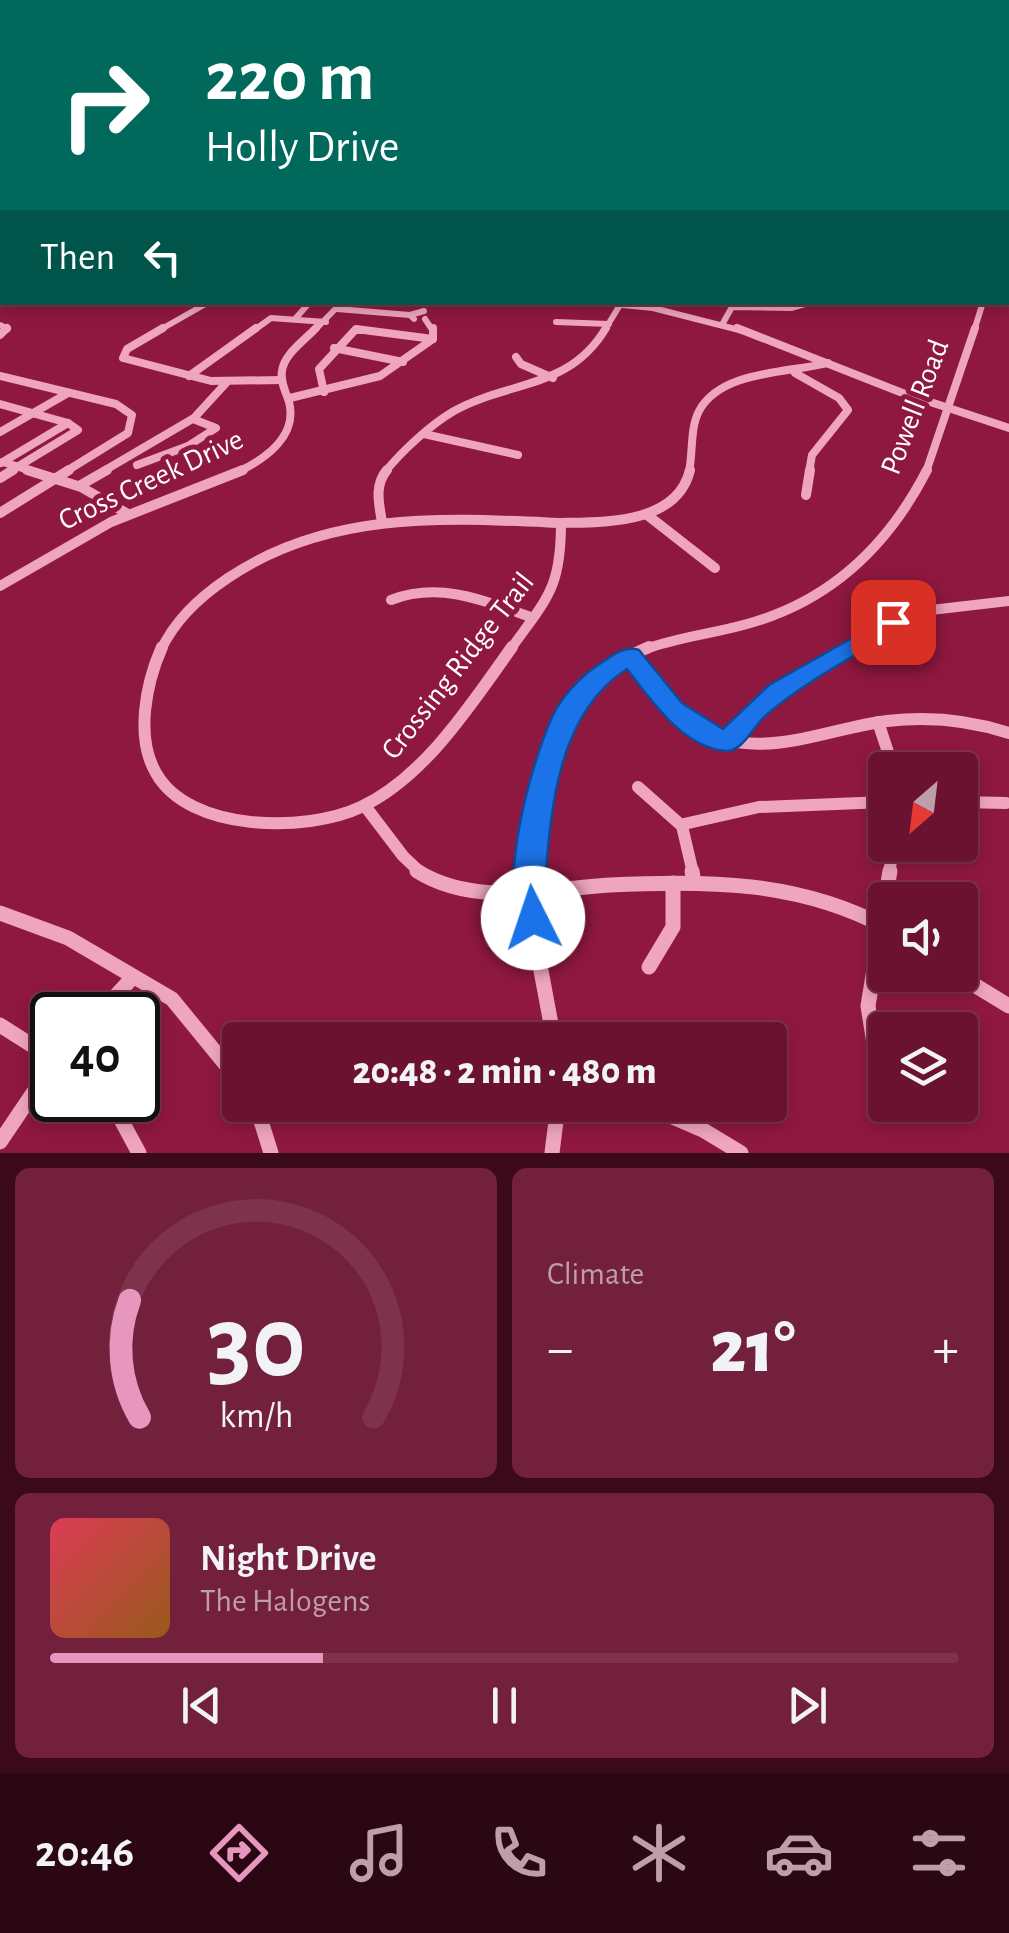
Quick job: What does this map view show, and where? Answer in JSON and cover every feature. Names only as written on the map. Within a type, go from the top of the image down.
[{"type":"street","points":[[204,305],[124,354],[131,362],[189,376],[227,382],[281,380]]},
{"type":"street","points":[[296,319],[308,305]]},
{"type":"street","points":[[425,315],[429,305]]},
{"type":"street","points":[[382,522],[380,478],[424,434],[454,411],[553,378],[588,355],[620,305],[723,323],[948,409],[1009,428]]},
{"type":"street","points":[[723,323],[728,305],[801,305]]},
{"type":"street","name":"Powell Road","points":[[551,1022],[528,890],[538,800],[566,716],[594,678],[630,656],[674,640],[761,621],[828,586],[867,559],[884,540],[916,488],[948,409],[982,305]]},
{"type":"street","points":[[425,315],[339,306],[284,364],[281,380],[290,398],[373,382],[433,339]]},
{"type":"street","points":[[425,315],[433,326],[433,339]]},
{"type":"street","points":[[189,376],[266,320],[326,322]]},
{"type":"street","points":[[556,322],[609,324]]},
{"type":"street","points":[[0,326],[8,328],[0,335]]},
{"type":"street","points":[[324,392],[319,369],[334,348],[356,329],[433,339]]},
{"type":"street","points":[[334,348],[404,362]]},
{"type":"street","points":[[516,357],[521,364],[553,378]]},
{"type":"street","name":"Crossing Ridge Trail","points":[[561,522],[559,578],[533,618],[444,734],[394,787],[365,806],[298,822],[264,824],[220,816],[185,800],[154,771],[146,726],[148,676],[172,629],[197,602],[232,574],[283,549],[382,522],[561,522],[605,522],[646,514],[680,494],[686,484],[698,412],[709,398],[751,379],[795,373],[828,363]]},
{"type":"street","points":[[795,373],[840,398],[848,410],[812,455],[806,495]]},
{"type":"street","points":[[0,376],[116,404],[127,410],[132,421],[128,433],[0,514]]},
{"type":"street","points":[[79,486],[194,419],[227,382]]},
{"type":"street","points":[[0,432],[68,393]]},
{"type":"street","name":"Cross Creek Drive","points":[[0,586],[128,514],[250,464],[276,447],[288,431],[290,398]]},
{"type":"street","points":[[0,404],[78,426],[76,433],[0,478]]},
{"type":"street","points":[[137,465],[197,441],[216,428],[194,419]]},
{"type":"street","points":[[1,463],[68,423]]},
{"type":"street","points":[[424,434],[518,455]]},
{"type":"street","points":[[145,446],[166,454]]},
{"type":"street","points":[[1,463],[79,486],[128,514]]},
{"type":"street","points":[[646,514],[715,568]]},
{"type":"street","points":[[392,600],[404,593],[444,592],[533,618]]},
{"type":"street","points":[[728,742],[747,717],[778,691],[893,622],[940,606],[1009,602]]},
{"type":"street","points":[[630,656],[673,709],[704,732],[752,748],[878,722],[939,716],[1009,733]]},
{"type":"street","points":[[878,722],[888,752]]},
{"type":"street","points":[[638,787],[684,824],[689,834],[694,883]]},
{"type":"street","points":[[684,824],[747,806],[801,801],[868,802]]},
{"type":"street","points":[[978,802],[1006,803]]},
{"type":"street","points":[[365,806],[417,872],[461,889],[729,884],[817,899],[868,917]]},
{"type":"street","points":[[649,968],[672,928],[673,883]]},
{"type":"street","points":[[0,913],[68,938],[172,1000],[222,1060]]},
{"type":"street","points":[[119,992],[133,977]]},
{"type":"street","points":[[868,982],[868,1035]]},
{"type":"street","points":[[978,987],[1009,1006]]},
{"type":"street","points":[[0,1025],[30,1046]]},
{"type":"street","points":[[0,1142],[30,1096]]},
{"type":"street","points":[[122,1122],[139,1153]]},
{"type":"street","points":[[261,1122],[271,1153]]},
{"type":"street","points":[[552,1153],[556,1122]]},
{"type":"street","points":[[685,1122],[742,1153]]},
{"type":"route","points":[[533,918],[528,890],[538,800],[566,716],[594,678],[630,656],[673,709],[704,732],[728,742],[747,717],[778,691],[893,622]]}]
